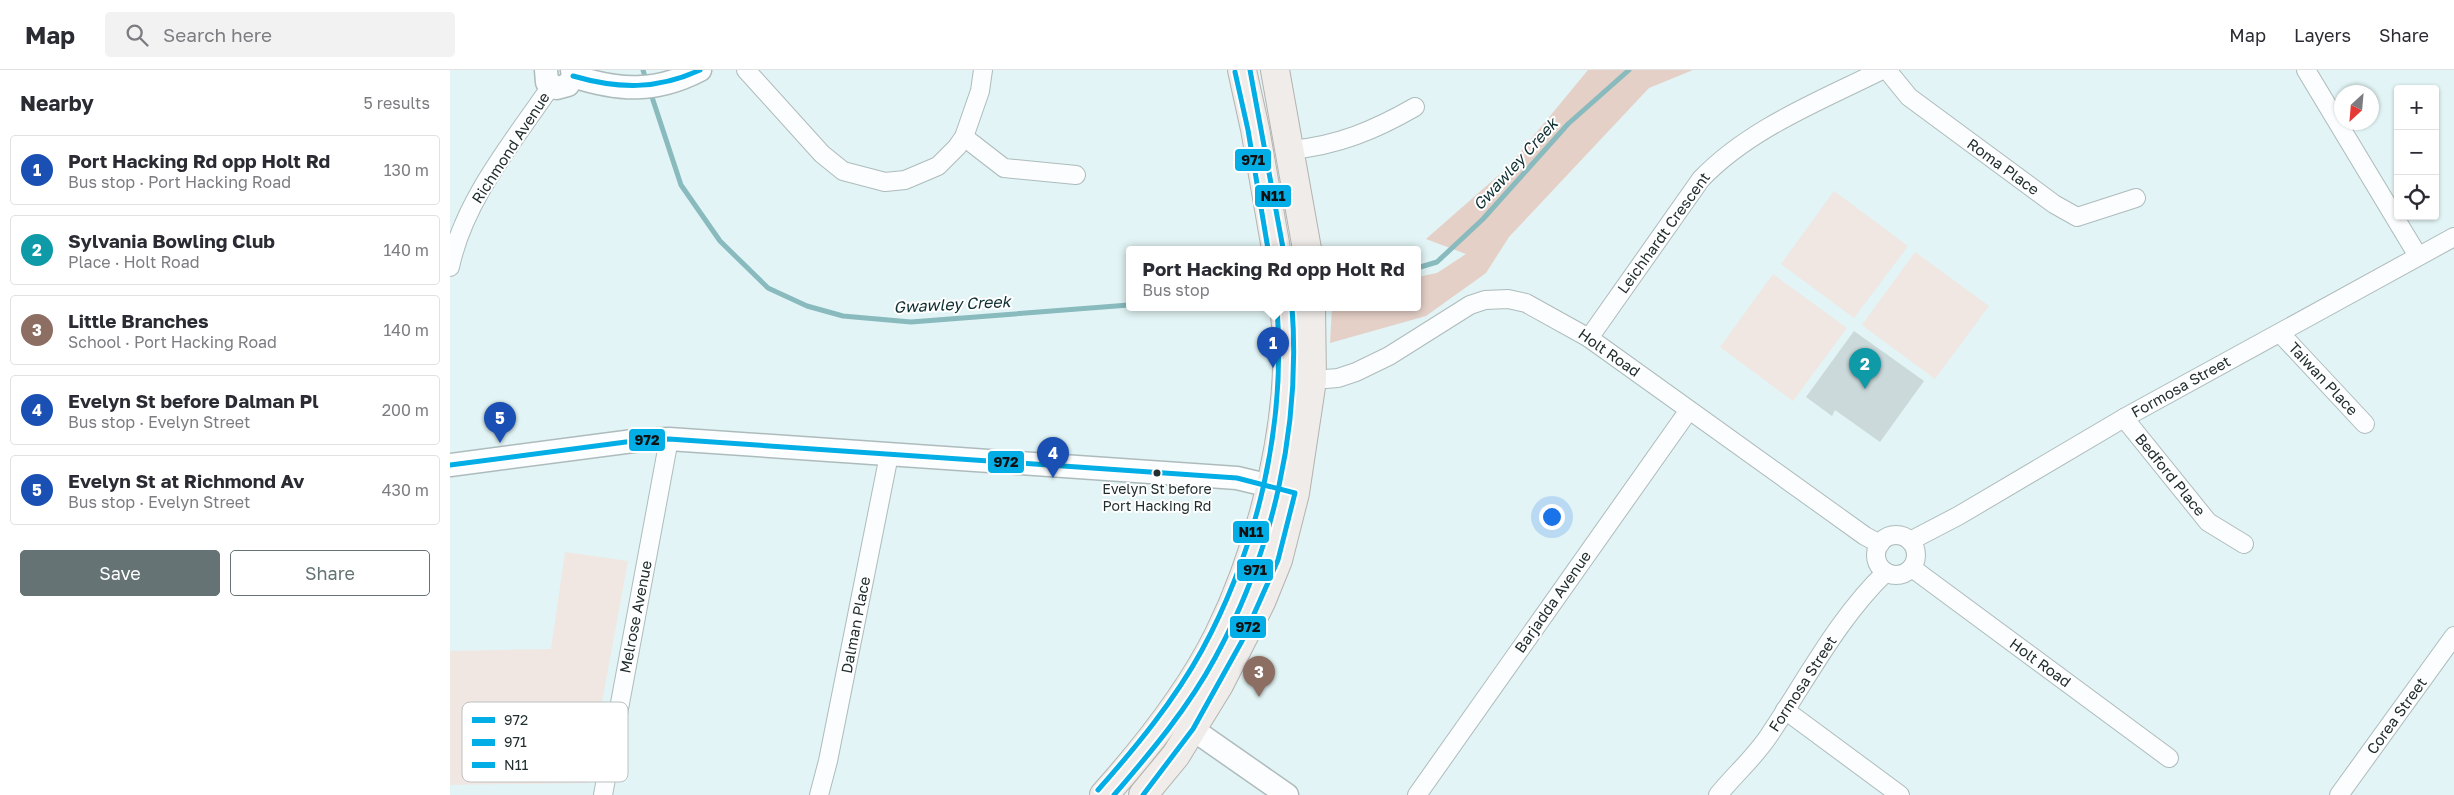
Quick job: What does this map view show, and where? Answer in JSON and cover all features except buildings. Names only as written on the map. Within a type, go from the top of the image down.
[{"type":"main road","points":[[1242,70],[1255,129],[1275,246]]},
{"type":"main road","points":[[1275,70],[1306,246]]},
{"type":"main road","points":[[1104,795],[1169,712],[1196,674],[1219,634],[1283,489],[1312,380],[1298,316]]},
{"type":"main road","points":[[1144,795],[1193,729],[1220,685],[1261,602],[1278,560],[1283,489],[1286,379],[1298,316]]},
{"type":"street","points":[[549,78],[563,88],[568,85],[572,73],[605,85],[634,89],[660,85],[700,70]]},
{"type":"street","points":[[746,70],[822,154],[843,171],[885,182],[905,180],[938,166],[964,137],[980,91],[983,70]]},
{"type":"street","name":"Leichhardt Crescent","points":[[1589,338],[1702,179],[1720,159],[1761,131],[1882,70]]},
{"type":"street","name":"Roma Place","points":[[1886,70],[1916,102],[2054,204],[2077,217],[2136,198]]},
{"type":"street","points":[[2309,71],[2418,256]]},
{"type":"street","name":"Richmond Avenue","points":[[450,263],[466,220],[482,190],[549,78]]},
{"type":"street","points":[[1290,150],[1319,148],[1381,127],[1415,107]]},
{"type":"street","points":[[964,137],[1004,168],[1076,175]]},
{"type":"street","name":"Formosa Street","points":[[1910,541],[1958,516],[2124,418],[2454,237]]},
{"type":"street","name":"Holt Road","points":[[1312,380],[1338,378],[1356,372],[1390,356],[1457,311],[1485,300],[1508,299],[1526,303],[1589,338],[1865,536],[1880,544]]},
{"type":"street","name":"Taiwan Place","points":[[2280,333],[2366,424]]},
{"type":"street","name":"Barjadda Avenue","points":[[1416,795],[1689,410]]},
{"type":"street","name":"Bedford Place","points":[[2124,418],[2208,522],[2244,544]]},
{"type":"street","points":[[450,465],[641,440],[669,439],[1237,478],[1283,489]]},
{"type":"street","name":"Melrose Avenue","points":[[620,702],[669,439]]},
{"type":"street","name":"Dalman Place","points":[[819,795],[828,761],[889,455]]},
{"type":"street","points":[[1894,536],[1910,541],[1916,557],[1912,568],[1903,574],[1886,572],[1877,560],[1880,544],[1894,536]]},
{"type":"street","name":"Holt Road","points":[[1912,568],[2169,758]]},
{"type":"street","name":"Formosa Street","points":[[1718,795],[1769,736],[1822,653],[1869,588],[1886,572]]},
{"type":"street","name":"Corea Street","points":[[2338,795],[2448,657],[2454,636]]},
{"type":"street","points":[[1786,710],[1900,795]]},
{"type":"street","points":[[1169,712],[1287,795]]},
{"type":"street","name":"Melrose Avenue","points":[[603,795],[605,782]]},
{"type":"shaded area","points":[[1588,70],[1693,70],[1649,88],[1509,237],[1486,273],[1426,316],[1330,343],[1332,311],[1421,311],[1421,276],[1437,273],[1466,254],[1426,239],[1508,167]]},
{"type":"shaded area","points":[[1834,191],[1908,246],[1854,318],[1781,264]]},
{"type":"shaded area","points":[[1915,252],[1989,306],[1935,379],[1862,325]]},
{"type":"shaded area","points":[[1773,274],[1847,328],[1793,401],[1720,347]]},
{"type":"shaded area","points":[[565,552],[628,561],[602,702],[462,702],[462,782],[587,783],[450,785],[450,651],[551,649]]},
{"type":"waterway","name":"Gwawley Creek","points":[[643,70],[646,80]]},
{"type":"waterway","name":"Gwawley Creek","points":[[1421,267],[1437,262],[1483,219],[1568,124],[1629,70]]},
{"type":"waterway","name":"Gwawley Creek","points":[[650,91],[681,185],[720,241],[768,288],[807,306],[843,316],[911,322],[1126,305]]},
{"type":"transit line","name":"972","points":[[573,76],[606,83],[637,85],[668,81],[700,70]]},
{"type":"transit line","name":"N11","points":[[1250,70],[1283,246]]},
{"type":"transit line","name":"971","points":[[1235,72],[1248,130],[1267,246]]},
{"type":"transit line","name":"N11","points":[[1098,790],[1154,723],[1191,669],[1222,611],[1239,570],[1264,484],[1272,440],[1279,352],[1277,311]]},
{"type":"transit line","name":"971","points":[[1114,795],[1168,729],[1193,694],[1215,658],[1253,575],[1279,488],[1287,443],[1292,398],[1294,352],[1292,311]]},
{"type":"transit line","name":"972","points":[[450,465],[641,440],[669,439],[1237,478],[1295,493],[1278,560],[1242,641],[1193,729],[1143,795]]},
{"type":"place","name":"Port Hacking Rd opp Holt Rd","points":[[1273,368]]},
{"type":"place","name":"Sylvania Bowling Club","points":[[1865,389]]},
{"type":"place","name":"Evelyn St at Richmond Av","points":[[500,443]]},
{"type":"place","name":"Evelyn St before Port Hacking Rd","points":[[1157,473]]},
{"type":"place","name":"Evelyn St before Dalman Pl","points":[[1053,478]]},
{"type":"place","name":"Little Branches","points":[[1259,697]]}]
